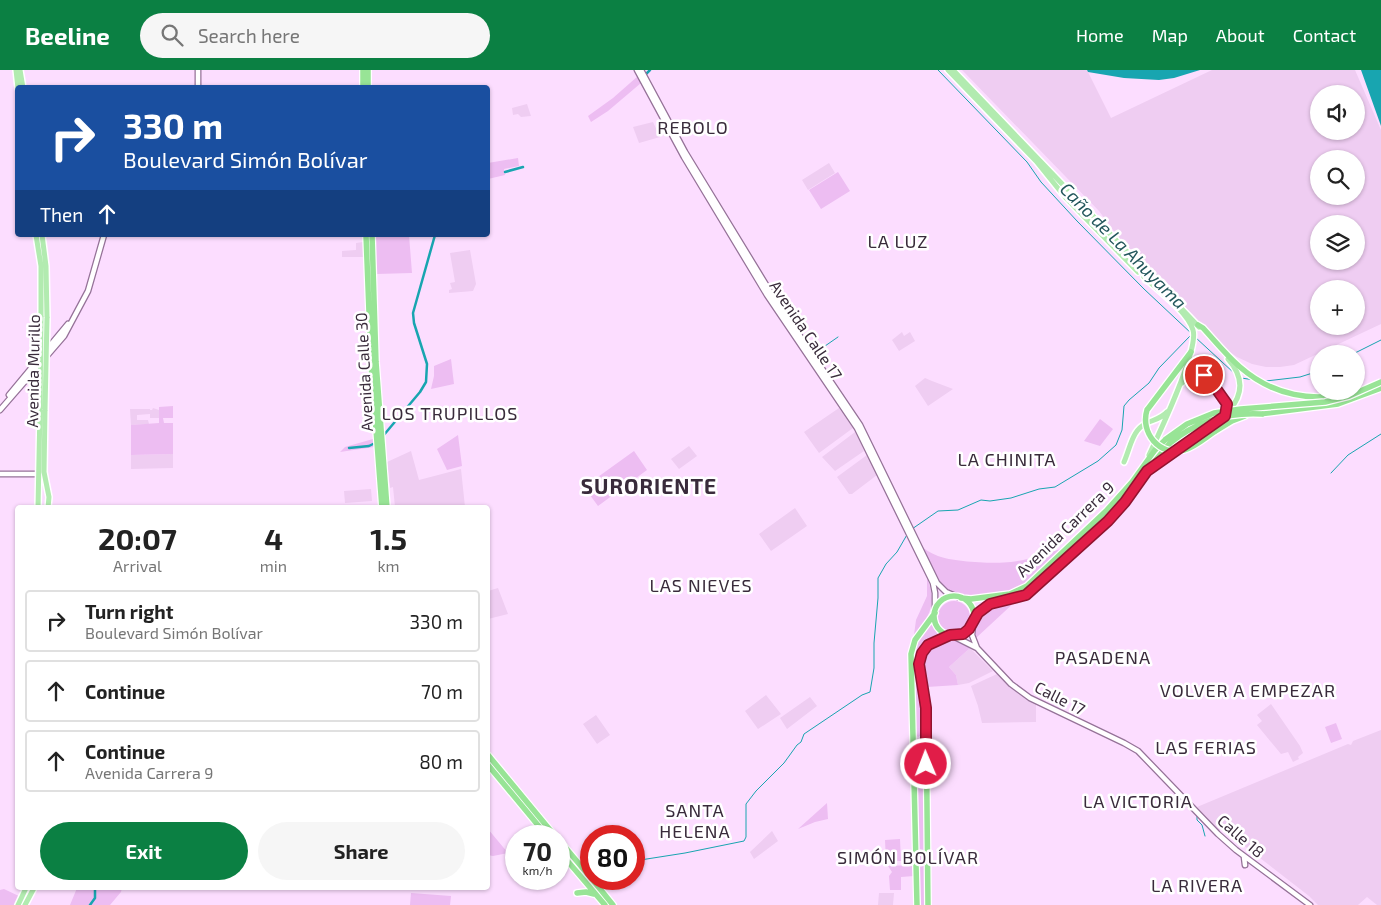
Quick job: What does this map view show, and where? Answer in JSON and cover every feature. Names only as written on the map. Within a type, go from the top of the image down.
[{"type":"highway","points":[[362,85],[363,70]]},
{"type":"highway","points":[[368,70],[368,85]]},
{"type":"highway","name":"Avenida Calle 30","points":[[366,237],[371,357],[387,505]]},
{"type":"highway","name":"Avenida Calle 30","points":[[372,237],[382,505]]},
{"type":"highway","points":[[1196,328],[1203,328],[1237,368],[1279,390],[1310,397]]},
{"type":"highway","points":[[1192,350],[1147,410],[1145,425],[1151,439],[1161,447],[1178,451],[1190,447],[1239,417],[1338,404],[1381,388]]},
{"type":"highway","points":[[1365,387],[1381,381]]},
{"type":"highway","points":[[1168,441],[1187,424],[1214,413],[1331,400],[1349,396],[1381,381]]},
{"type":"highway","points":[[1168,441],[1212,419],[1239,414],[1262,414]]},
{"type":"highway","name":"Avenida Carrera 9","points":[[959,597],[971,599],[1010,594],[1027,586],[1063,554],[1106,511],[1168,441]]},
{"type":"highway","name":"Avenida Carrera 9","points":[[973,622],[981,610],[990,604],[1026,595],[1108,521],[1125,502],[1145,468]]},
{"type":"highway","points":[[917,905],[911,649],[942,600],[948,597],[959,597],[967,601],[972,609],[973,622],[969,629],[963,634],[930,643],[920,659],[926,708],[928,905]]},
{"type":"highway","points":[[935,612],[935,620],[938,627],[951,636]]},
{"type":"highway","points":[[913,734],[920,739],[926,734]]},
{"type":"highway","points":[[490,757],[546,825]]},
{"type":"highway","points":[[490,767],[538,825]]},
{"type":"highway","points":[[570,853],[580,865]]},
{"type":"highway","points":[[570,864],[605,905]]},
{"type":"highway","points":[[601,890],[613,905]]},
{"type":"highway","points":[[577,893],[595,894]]},
{"type":"main road","points":[[16,70],[18,85]]},
{"type":"main road","points":[[20,70],[22,85]]},
{"type":"main road","points":[[198,70],[198,85]]},
{"type":"main road","points":[[948,70],[1066,189]]},
{"type":"main road","points":[[953,70],[1037,160],[1065,198],[1138,272]]},
{"type":"main road","name":"Avenida Calle 17","points":[[640,72],[684,157],[767,296],[786,319],[860,425],[933,584],[935,612]]},
{"type":"main road","points":[[1072,194],[1196,328]]},
{"type":"main road","name":"Avenida Murillo","points":[[36,237],[41,266],[44,317]]},
{"type":"main road","name":"Avenida Murillo","points":[[38,505],[41,474],[46,266],[42,237]]},
{"type":"main road","points":[[0,410],[64,336],[91,282],[103,237]]},
{"type":"main road","points":[[1144,277],[1196,328]]},
{"type":"main road","points":[[0,406],[73,320]]},
{"type":"main road","points":[[1145,468],[1192,350],[1196,328]]},
{"type":"main road","points":[[1145,468],[1225,416],[1234,406],[1240,389],[1237,368]]},
{"type":"main road","points":[[1177,390],[1188,375],[1193,373],[1204,375],[1210,380],[1227,404],[1225,416]]},
{"type":"main road","points":[[1124,462],[1138,430],[1143,425],[1153,422],[1164,415],[1168,410]]},
{"type":"main road","points":[[1153,422],[1158,425],[1160,432]]},
{"type":"main road","points":[[0,474],[41,474]]},
{"type":"main road","name":"Avenida Murillo","points":[[41,474],[48,497],[48,505]]},
{"type":"main road","name":"Avenida Calle 17","points":[[910,531],[938,584],[946,592],[959,597]]},
{"type":"main road","points":[[973,622],[972,634],[977,648]]},
{"type":"main road","name":"Calle 17","points":[[951,636],[977,648],[1011,684],[1030,698],[1124,743],[1141,755]]},
{"type":"main road","name":"Calle 18","points":[[1141,755],[1218,834],[1244,857],[1310,905]]},
{"type":"main road","points":[[1244,857],[1246,866],[1254,864]]},
{"type":"main road","points":[[18,905],[25,890]]},
{"type":"main road","points":[[25,905],[33,890]]},
{"type":"shaded area","points":[[962,70],[1087,70],[1111,118],[1212,70],[1355,70],[1362,85],[1310,85],[1310,140],[1365,140],[1365,93],[1381,130],[1381,324],[1365,332],[1365,280],[1310,280],[1310,335],[1358,335],[1336,345],[1310,345],[1310,357],[1294,365],[1266,367],[1252,364],[1224,348],[1119,238],[1099,211]]},
{"type":"shaded area","points":[[1087,70],[1200,70],[1174,78],[1159,80],[1124,78],[1088,72]]},
{"type":"shaded area","points":[[1361,70],[1381,70],[1381,126]]},
{"type":"shaded area","points":[[638,76],[641,83],[608,111],[591,122],[588,116],[613,98]]},
{"type":"shaded area","points":[[527,104],[531,116],[521,117],[518,114],[513,115],[512,108]]},
{"type":"shaded area","points":[[653,122],[660,137],[639,143],[633,127]]},
{"type":"shaded area","points":[[518,158],[519,166],[504,169],[505,175],[490,179],[490,163]]},
{"type":"shaded area","points":[[829,163],[835,173],[808,190],[802,180]]},
{"type":"shaded area","points":[[838,172],[850,191],[821,209],[809,190]]},
{"type":"shaded area","points":[[375,237],[409,237],[412,273],[376,274]]},
{"type":"shaded area","points":[[363,242],[363,257],[342,257],[342,251],[356,250],[356,243]]},
{"type":"shaded area","points":[[470,250],[476,284],[473,291],[449,293],[449,290],[452,289],[450,283],[455,282],[450,253]]},
{"type":"shaded area","points":[[902,332],[904,336],[910,332],[915,341],[899,351],[892,340]]},
{"type":"shaded area","points":[[451,359],[454,384],[431,389],[434,366]]},
{"type":"shaded area","points":[[925,378],[953,389],[928,406],[915,386]]},
{"type":"shaded area","points":[[173,406],[173,418],[163,418],[164,423],[173,423],[173,454],[131,455],[131,425],[159,423],[159,407]]},
{"type":"shaded area","points":[[153,408],[159,410],[159,418],[150,418],[150,414],[137,415],[137,420],[148,420],[149,424],[131,425],[130,409],[152,410]]},
{"type":"shaded area","points":[[839,408],[853,428],[819,453],[804,432]]},
{"type":"shaded area","points":[[1100,419],[1113,429],[1100,446],[1084,441]]},
{"type":"shaded area","points":[[855,432],[864,451],[835,471],[822,457]]},
{"type":"shaded area","points":[[458,435],[462,466],[447,470],[437,449]]},
{"type":"shaded area","points":[[373,439],[374,447],[340,452],[345,447]]},
{"type":"shaded area","points":[[689,446],[697,456],[679,469],[671,459]]},
{"type":"shaded area","points":[[411,451],[419,480],[461,469],[465,505],[395,505],[393,487],[390,488],[387,462]]},
{"type":"shaded area","points":[[634,451],[647,470],[598,506],[584,487]]},
{"type":"shaded area","points":[[173,454],[173,468],[131,469],[131,455]]},
{"type":"shaded area","points":[[867,455],[877,475],[852,494],[849,494],[837,477]]},
{"type":"shaded area","points":[[371,489],[372,501],[345,503],[344,491]]},
{"type":"shaded area","points":[[795,508],[807,526],[771,551],[759,534]]},
{"type":"shaded area","points":[[918,543],[938,556],[984,563],[1018,561],[1064,548],[1039,574],[1021,587],[1002,593],[969,596],[943,587]]},
{"type":"shaded area","points":[[927,578],[932,595],[931,608],[925,621],[914,635],[916,620],[927,596]]},
{"type":"shaded area","points":[[498,588],[508,614],[490,618],[490,590]]},
{"type":"shaded area","points":[[1017,600],[976,638],[976,620],[980,614],[993,606]]},
{"type":"shaded area","points":[[954,601],[965,606],[970,617],[965,628],[954,633],[943,628],[938,617],[943,606]]},
{"type":"shaded area","points":[[934,619],[939,630],[946,636],[921,653],[923,734],[918,737],[916,735],[912,665],[916,645]]},
{"type":"shaded area","points":[[950,637],[970,648],[949,667],[956,675],[958,685],[927,687],[923,668],[925,655],[933,646]]},
{"type":"shaded area","points":[[970,648],[993,671],[969,683],[958,685],[956,675],[949,667]]},
{"type":"shaded area","points":[[997,674],[1019,693],[1036,703],[1036,722],[982,723],[971,686]]},
{"type":"shaded area","points":[[766,695],[781,714],[758,729],[745,711]]},
{"type":"shaded area","points":[[810,697],[817,706],[787,729],[780,718]]},
{"type":"shaded area","points":[[1271,704],[1303,753],[1298,757],[1299,759],[1293,762],[1288,752],[1281,754],[1257,725],[1262,721],[1257,715]]},
{"type":"shaded area","points":[[596,715],[610,735],[597,744],[583,724]]},
{"type":"shaded area","points":[[1336,723],[1342,739],[1331,743],[1325,727]]},
{"type":"shaded area","points":[[1381,730],[1381,905],[1377,905],[1367,897],[1358,905],[1318,905],[1229,834],[1233,832],[1230,825],[1219,830],[1197,807],[1348,744],[1351,745],[1353,741]]},
{"type":"shaded area","points":[[918,747],[923,748],[927,905],[919,905],[916,749]]},
{"type":"shaded area","points":[[827,803],[828,819],[798,829]]},
{"type":"shaded area","points":[[490,831],[505,849],[505,854],[490,855]]},
{"type":"shaded area","points":[[772,831],[778,841],[754,859],[750,852]]},
{"type":"shaded area","points":[[900,839],[901,861],[886,861],[885,840]]},
{"type":"shaded area","points":[[913,865],[914,876],[901,877],[901,890],[890,890],[889,876],[892,872],[888,866]]},
{"type":"shaded area","points":[[4,889],[21,897],[17,905],[0,905],[0,890]]},
{"type":"shaded area","points":[[76,890],[122,890],[110,905],[70,905]]},
{"type":"shaded area","points":[[411,893],[451,896],[450,905],[410,905]]},
{"type":"shaded area","points":[[879,893],[894,893],[893,905],[878,905]]},
{"type":"waterway","points":[[645,75],[650,70]]},
{"type":"waterway","name":"Caño de La Ahuyama","points":[[938,70],[1027,162],[1041,182],[1077,221],[1144,289],[1192,334]]},
{"type":"waterway","points":[[505,172],[523,167]]},
{"type":"waterway","points":[[383,436],[420,392],[426,382],[427,364],[414,323],[413,313],[434,237]]},
{"type":"waterway","points":[[788,317],[793,317]]},
{"type":"waterway","points":[[912,529],[938,511],[958,510],[981,500],[990,501],[1011,498],[1039,489],[1055,487],[1098,461],[1116,445],[1122,430],[1124,406],[1149,383],[1159,368],[1191,335]]},
{"type":"waterway","points":[[815,353],[838,337]]},
{"type":"waterway","name":"Caño de La Ahuyama","points":[[1195,337],[1234,373]]},
{"type":"waterway","name":"Caño de La Ahuyama","points":[[1365,348],[1381,340]]},
{"type":"waterway","name":"Caño de La Ahuyama","points":[[1266,381],[1300,377],[1310,374]]},
{"type":"waterway","name":"Caño de La Ahuyama","points":[[1241,378],[1255,380]]},
{"type":"waterway","points":[[1331,473],[1348,455],[1381,434]]},
{"type":"waterway","points":[[349,448],[369,446],[375,443]]},
{"type":"waterway","points":[[645,859],[744,841],[746,837],[746,804],[756,791],[784,763],[801,742],[804,734],[862,695],[870,692],[874,668],[878,578],[908,533]]},
{"type":"waterway","points":[[1197,814],[1197,820],[1202,825],[1205,836]]},
{"type":"waterway","points":[[90,905],[95,898],[95,890]]},
{"type":"district","name":"REBOLO","points":[[693,128]]},
{"type":"district","name":"LA LUZ","points":[[898,242]]},
{"type":"district","name":"LOS TRUPILLOS","points":[[450,414]]},
{"type":"district","name":"LA CHINITA","points":[[1007,460]]},
{"type":"district","name":"SURORIENTE","points":[[649,487]]},
{"type":"district","name":"LAS NIEVES","points":[[701,586]]},
{"type":"district","name":"PASADENA","points":[[1103,658]]},
{"type":"district","name":"VOLVER A EMPEZAR","points":[[1248,691]]},
{"type":"district","name":"LAS FERIAS","points":[[1206,748]]},
{"type":"district","name":"LA VICTORIA","points":[[1138,802]]},
{"type":"district","name":"SANTA HELENA","points":[[695,821]]},
{"type":"district","name":"SIMÓN BOLÍVAR","points":[[908,858]]},
{"type":"district","name":"LA RIVERA","points":[[1197,886]]},
{"type":"route","points":[[926,764],[926,708],[919,664],[926,647],[930,643],[950,635],[956,636],[966,632],[984,607],[1008,598],[1026,595],[1108,521],[1125,502],[1147,471],[1225,416],[1228,407],[1224,398],[1204,375]]}]
